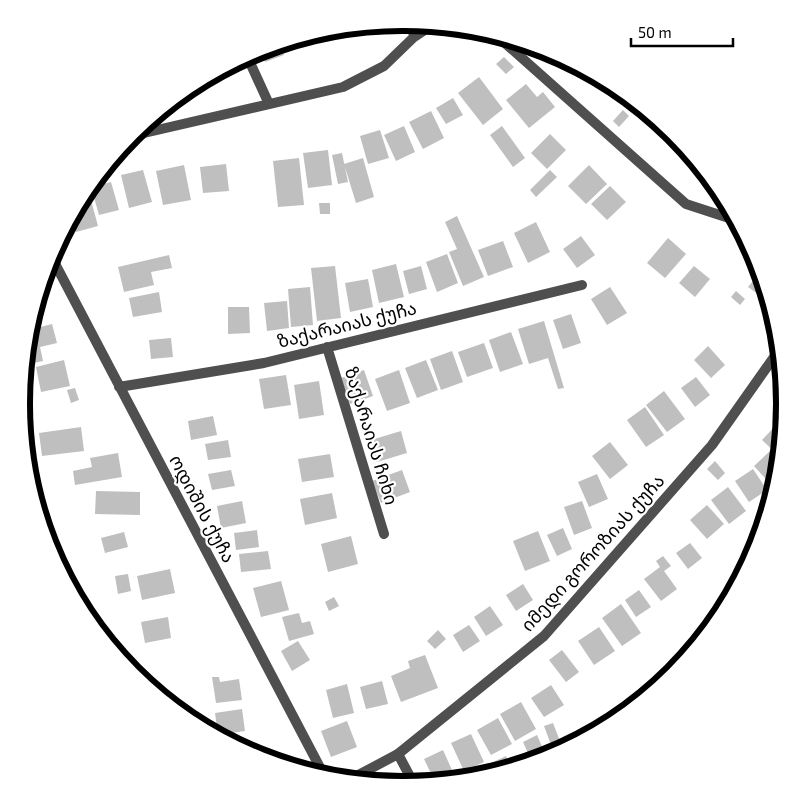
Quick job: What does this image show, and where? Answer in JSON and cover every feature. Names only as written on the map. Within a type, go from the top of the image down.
[{"type":"street","points":[[413,31],[414,37]]},
{"type":"street","points":[[147,132],[343,87],[384,66],[414,37],[423,31]]},
{"type":"street","points":[[508,45],[686,204],[726,217]]},
{"type":"street","points":[[250,63],[269,104]]},
{"type":"street","name":"ოდიშის ქუჩა","points":[[56,266],[320,767]]},
{"type":"street","name":"ზაქარაიას ქუჩა","points":[[119,387],[264,363],[582,285]]},
{"type":"street","name":"ზაქარაიას ჩიხი","points":[[326,347],[384,534]]},
{"type":"street","name":"იმედი გოროზიას ქუჩა","points":[[361,774],[398,754],[544,636],[712,445],[773,359]]},
{"type":"street","points":[[398,754],[410,776]]},
{"type":"building","points":[[310,43],[291,50],[290,48]]},
{"type":"building","points":[[282,50],[284,55],[265,62],[263,58]]},
{"type":"building","points":[[504,57],[514,67],[506,74],[496,64]]},
{"type":"building","points":[[479,77],[503,109],[483,125],[458,93]]},
{"type":"building","points":[[526,84],[537,97],[543,92],[555,107],[529,128],[506,100]]},
{"type":"building","points":[[453,98],[463,115],[446,124],[436,108]]},
{"type":"building","points":[[623,110],[629,116],[619,127],[613,121]]},
{"type":"building","points":[[431,111],[444,138],[423,149],[409,122]]},
{"type":"building","points":[[636,113],[650,124],[648,126]]},
{"type":"building","points":[[404,126],[415,152],[396,161],[384,135]]},
{"type":"building","points":[[502,126],[525,158],[513,167],[490,135]]},
{"type":"building","points":[[380,130],[389,158],[368,164],[360,136]]},
{"type":"building","points":[[550,134],[566,150],[547,169],[531,153]]},
{"type":"building","points":[[328,150],[332,185],[308,188],[303,153]]},
{"type":"building","points":[[342,153],[348,182],[338,184],[332,155]]},
{"type":"building","points":[[299,158],[304,205],[278,207],[273,161]]},
{"type":"building","points":[[363,158],[374,197],[356,203],[344,164]]},
{"type":"building","points":[[226,164],[229,191],[203,193],[200,167]]},
{"type":"building","points":[[184,165],[191,200],[163,205],[156,171]]},
{"type":"building","points":[[589,165],[607,184],[586,204],[568,186]]},
{"type":"building","points":[[143,170],[152,202],[129,208],[121,175]]},
{"type":"building","points":[[550,170],[557,177],[536,197],[530,190]]},
{"type":"building","points":[[111,182],[119,210],[99,215],[93,195],[101,184]]},
{"type":"building","points":[[610,186],[626,202],[607,220],[591,204]]},
{"type":"building","points":[[91,199],[98,226],[76,232],[75,227]]},
{"type":"building","points":[[319,203],[330,203],[330,214],[320,214]]},
{"type":"building","points":[[457,216],[484,277],[463,286],[449,252],[457,249],[445,222]]},
{"type":"building","points":[[536,222],[550,252],[528,263],[514,233]]},
{"type":"building","points":[[581,236],[595,255],[577,268],[563,249]]},
{"type":"building","points":[[668,238],[686,254],[665,278],[647,263]]},
{"type":"building","points":[[503,241],[513,267],[488,276],[478,250]]},
{"type":"building","points":[[447,254],[458,283],[437,292],[426,262]]},
{"type":"building","points":[[169,255],[172,268],[151,272],[154,285],[124,292],[118,267]]},
{"type":"building","points":[[396,264],[404,297],[379,303],[372,270]]},
{"type":"building","points":[[335,266],[341,318],[317,321],[311,268]]},
{"type":"building","points":[[421,266],[427,289],[409,294],[403,271]]},
{"type":"building","points":[[694,266],[710,279],[695,297],[679,283]]},
{"type":"building","points":[[368,279],[373,307],[350,312],[345,283]]},
{"type":"building","points":[[754,279],[759,295],[748,287]]},
{"type":"building","points":[[310,287],[313,325],[291,327],[288,289]]},
{"type":"building","points":[[610,287],[627,313],[607,325],[591,299]]},
{"type":"building","points":[[736,291],[745,299],[740,305],[731,297]]},
{"type":"building","points":[[159,292],[162,312],[133,317],[129,298]]},
{"type":"building","points":[[287,301],[289,328],[267,331],[264,303]]},
{"type":"building","points":[[228,307],[249,307],[250,333],[228,334]]},
{"type":"building","points":[[571,314],[581,343],[563,349],[553,320]]},
{"type":"building","points":[[544,321],[564,388],[558,389],[548,358],[529,364],[518,329]]},
{"type":"building","points":[[52,324],[57,343],[40,347],[43,361],[32,363],[33,355],[38,328]]},
{"type":"building","points":[[511,332],[523,364],[500,372],[489,340]]},
{"type":"building","points":[[171,338],[173,357],[151,359],[149,340]]},
{"type":"building","points":[[484,343],[493,368],[467,377],[458,352]]},
{"type":"building","points":[[708,346],[725,365],[711,378],[694,360]]},
{"type":"building","points":[[452,351],[463,382],[441,390],[430,359]]},
{"type":"building","points":[[64,360],[70,386],[41,392],[36,367]]},
{"type":"building","points":[[426,360],[438,390],[417,398],[405,368]]},
{"type":"building","points":[[364,370],[373,396],[350,404],[341,378]]},
{"type":"building","points":[[399,370],[410,403],[387,411],[375,379]]},
{"type":"building","points":[[286,375],[291,405],[264,409],[259,379]]},
{"type":"building","points":[[696,377],[710,395],[695,407],[681,388]]},
{"type":"building","points":[[319,381],[324,415],[299,419],[294,385]]},
{"type":"building","points":[[75,388],[79,400],[71,403],[67,390]]},
{"type":"building","points":[[664,391],[685,419],[667,432],[646,405]]},
{"type":"building","points":[[645,407],[664,435],[646,447],[627,420]]},
{"type":"building","points":[[213,416],[217,435],[191,440],[188,421]]},
{"type":"building","points":[[775,426],[773,451],[762,440]]},
{"type":"building","points":[[81,427],[84,451],[42,456],[39,433]]},
{"type":"building","points":[[401,431],[407,453],[377,462],[371,440]]},
{"type":"building","points":[[228,440],[231,457],[208,460],[205,444]]},
{"type":"building","points":[[610,442],[628,465],[610,479],[592,456]]},
{"type":"building","points":[[770,451],[773,454],[768,481],[754,466]]},
{"type":"building","points":[[118,453],[122,477],[75,485],[73,471],[92,467],[90,458]]},
{"type":"building","points":[[330,454],[334,477],[302,482],[298,459]]},
{"type":"building","points":[[715,461],[725,473],[718,480],[707,469]]},
{"type":"building","points":[[753,469],[766,488],[765,491],[749,502],[735,481]]},
{"type":"building","points":[[231,470],[235,486],[212,490],[208,474]]},
{"type":"building","points":[[402,470],[410,492],[381,503],[372,481]]},
{"type":"building","points":[[597,474],[608,499],[589,507],[578,482]]},
{"type":"building","points":[[728,487],[746,511],[729,524],[711,500]]},
{"type":"building","points":[[96,491],[140,492],[140,515],[95,514]]},
{"type":"building","points":[[332,493],[337,518],[305,525],[300,499]]},
{"type":"building","points":[[242,501],[246,523],[221,528],[217,506]]},
{"type":"building","points":[[582,501],[592,528],[574,535],[564,507]]},
{"type":"building","points":[[707,505],[724,524],[707,539],[690,520]]},
{"type":"building","points":[[563,528],[572,549],[557,556],[547,535]]},
{"type":"building","points":[[257,530],[259,547],[236,550],[234,533]]},
{"type":"building","points":[[538,531],[550,561],[525,571],[513,541]]},
{"type":"building","points":[[124,532],[128,547],[105,553],[101,538]]},
{"type":"building","points":[[351,536],[358,564],[328,572],[321,544]]},
{"type":"building","points":[[690,543],[702,558],[688,569],[676,553]]},
{"type":"building","points":[[268,551],[271,569],[241,572],[239,554]]},
{"type":"building","points":[[663,556],[671,566],[664,571],[677,589],[661,601],[644,579],[660,567],[656,561]]},
{"type":"building","points":[[170,569],[175,593],[142,600],[137,576]]},
{"type":"building","points":[[128,574],[131,591],[118,594],[115,576]]},
{"type":"building","points":[[281,581],[289,610],[261,617],[253,588]]},
{"type":"building","points":[[523,584],[533,600],[516,611],[506,595]]},
{"type":"building","points":[[639,590],[651,607],[636,617],[625,600]]},
{"type":"building","points":[[334,597],[339,606],[329,611],[325,602]]},
{"type":"building","points":[[621,604],[641,633],[622,646],[602,618]]},
{"type":"building","points":[[490,606],[503,625],[486,636],[474,617]]},
{"type":"building","points":[[299,613],[302,623],[310,621],[314,634],[289,641],[282,617]]},
{"type":"building","points":[[168,617],[171,638],[145,643],[141,622]]},
{"type":"building","points":[[469,625],[480,641],[463,652],[453,635]]},
{"type":"building","points":[[599,627],[615,651],[594,665],[578,641]]},
{"type":"building","points":[[438,630],[446,639],[435,649],[427,641]]},
{"type":"building","points":[[298,641],[310,660],[292,671],[281,651]]},
{"type":"building","points":[[562,650],[579,672],[566,682],[549,660]]},
{"type":"building","points":[[425,655],[438,688],[401,702],[391,676],[410,668],[408,661]]},
{"type":"building","points":[[212,677],[219,677],[220,682],[239,679],[242,700],[216,703]]},
{"type":"building","points":[[382,681],[388,704],[366,709],[360,687]]},
{"type":"building","points":[[347,684],[354,713],[333,718],[326,690]]},
{"type":"building","points":[[551,685],[564,705],[544,717],[531,698]]},
{"type":"building","points":[[521,702],[536,729],[515,741],[500,714]]},
{"type":"building","points":[[242,709],[245,731],[229,733],[217,727],[215,713]]},
{"type":"building","points":[[498,718],[512,744],[491,755],[477,730]]},
{"type":"building","points":[[347,721],[357,747],[331,757],[321,731]]},
{"type":"building","points":[[553,723],[560,742],[551,746],[544,726]]},
{"type":"building","points":[[471,734],[484,762],[464,771],[451,743]]},
{"type":"building","points":[[537,735],[543,749],[529,755],[523,742]]},
{"type":"building","points":[[443,750],[453,773],[432,775],[424,759]]},
{"type":"building","points":[[506,756],[508,761],[490,766],[489,764]]}]
